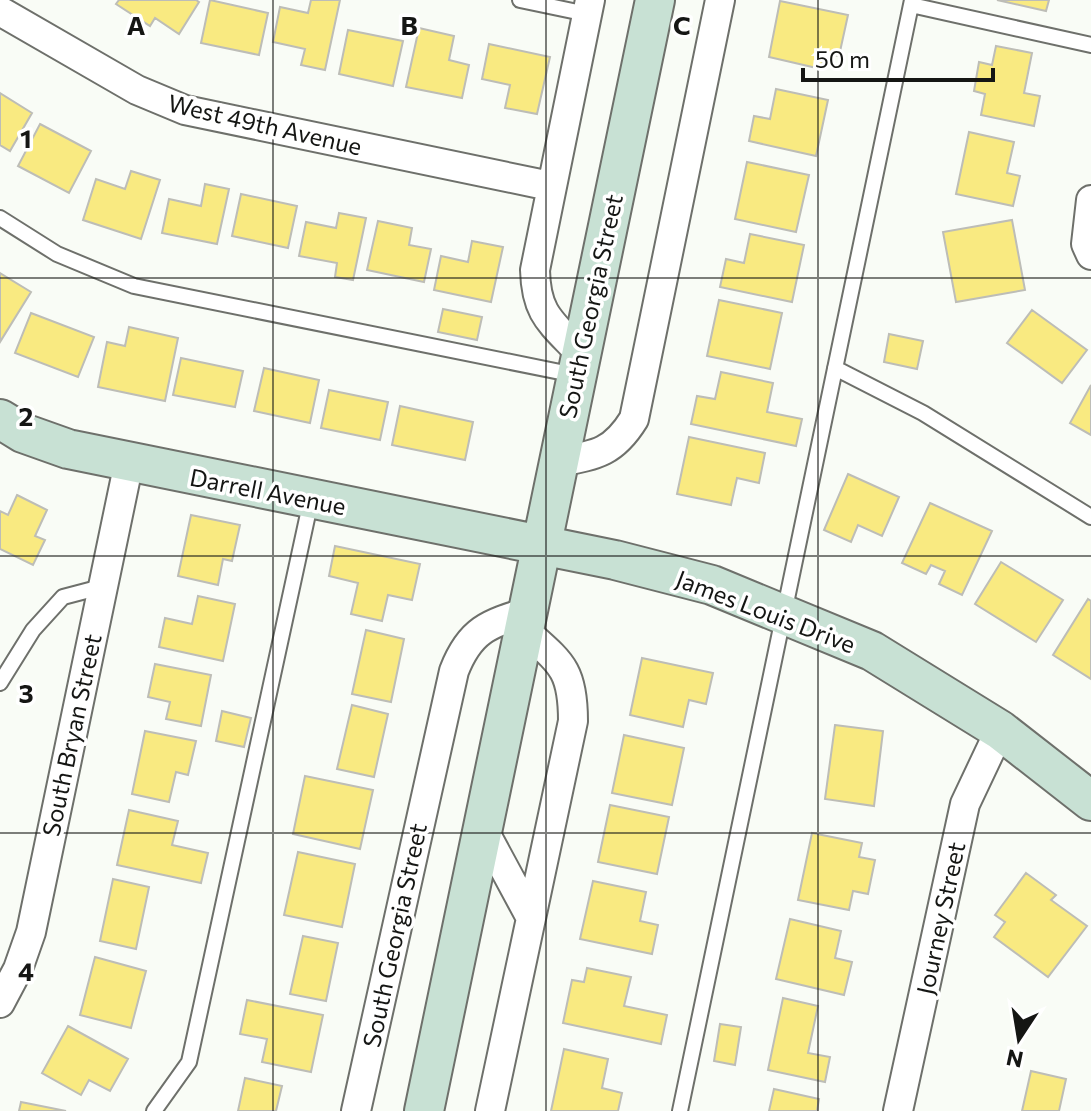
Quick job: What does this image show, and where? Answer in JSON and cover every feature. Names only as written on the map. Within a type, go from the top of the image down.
[{"type":"main road","name":"South Georgia Street","points":[[424,1111],[655,0]]},
{"type":"main road","name":"Darrell Avenue","points":[[0,419],[23,433],[68,449],[541,546]]},
{"type":"main road","name":"James Louis Drive","points":[[541,546],[615,560],[712,585],[784,612],[872,651],[1000,730],[1091,801]]},
{"type":"street","points":[[558,462],[597,455],[621,438],[634,419],[720,0]]},
{"type":"street","points":[[578,364],[536,298],[535,270],[589,7]]},
{"type":"street","name":"West 49th Avenue","points":[[0,11],[137,90],[185,110],[550,186]]},
{"type":"street","points":[[1091,200],[1086,244],[1091,255]]},
{"type":"street","name":"South Bryan Street","points":[[0,1003],[18,969],[31,932],[129,462]]},
{"type":"street","points":[[490,1111],[573,721],[573,697],[564,666],[526,621]]},
{"type":"street","name":"South Georgia Street","points":[[356,1111],[454,671],[462,649],[486,625],[526,621]]},
{"type":"street","name":"Journey Street","points":[[898,1111],[965,804],[1000,730]]},
{"type":"street","points":[[483,829],[531,918]]},
{"type":"lane","points":[[520,0],[589,7]]},
{"type":"lane","points":[[680,1111],[912,3],[1091,45]]},
{"type":"lane","points":[[0,218],[57,254],[134,286],[578,364]]},
{"type":"lane","points":[[835,368],[923,413],[1091,517]]},
{"type":"lane","points":[[154,1111],[189,1062],[311,499]]},
{"type":"lane","points":[[0,683],[33,630],[63,597],[101,587]]},
{"type":"building","points":[[119,0],[199,2],[179,34],[155,18],[150,26],[116,4]]},
{"type":"building","points":[[210,0],[268,13],[259,55],[201,43]]},
{"type":"building","points":[[311,0],[340,0],[325,70],[301,65],[305,49],[273,42],[280,7],[308,13]]},
{"type":"building","points":[[997,0],[1049,0],[1046,11]]},
{"type":"building","points":[[780,1],[848,15],[839,56],[825,53],[821,69],[769,57]]},
{"type":"building","points":[[419,28],[454,36],[449,60],[469,65],[462,98],[406,87]]},
{"type":"building","points":[[348,30],[403,41],[393,86],[339,74]]},
{"type":"building","points":[[489,44],[550,57],[537,114],[505,108],[510,85],[482,79]]},
{"type":"building","points":[[996,46],[1032,53],[1024,93],[1040,96],[1034,126],[981,115],[985,94],[974,91],[979,62],[992,65]]},
{"type":"building","points":[[776,89],[828,100],[816,156],[749,141],[754,116],[770,119]]},
{"type":"building","points":[[0,93],[32,113],[10,151],[0,145]]},
{"type":"building","points":[[40,124],[91,151],[69,193],[18,166]]},
{"type":"building","points":[[969,132],[1014,142],[1007,173],[1020,176],[1013,206],[956,194]]},
{"type":"building","points":[[747,162],[809,175],[796,232],[735,219]]},
{"type":"building","points":[[131,171],[160,180],[141,239],[83,220],[96,179],[125,189]]},
{"type":"building","points":[[205,184],[229,189],[217,244],[162,233],[169,199],[201,206]]},
{"type":"building","points":[[241,194],[297,206],[288,248],[232,236]]},
{"type":"building","points":[[339,213],[366,218],[353,280],[335,277],[337,263],[299,256],[306,222],[336,228]]},
{"type":"building","points":[[1012,220],[1025,290],[956,302],[943,232]]},
{"type":"building","points":[[378,221],[412,228],[409,245],[431,249],[424,282],[367,270]]},
{"type":"building","points":[[750,234],[804,245],[792,302],[720,287],[726,259],[744,263]]},
{"type":"building","points":[[472,241],[503,247],[491,302],[434,290],[441,256],[468,262]]},
{"type":"building","points":[[0,273],[31,292],[0,342]]},
{"type":"building","points":[[719,300],[782,313],[770,369],[707,356]]},
{"type":"building","points":[[443,309],[482,317],[477,340],[438,332]]},
{"type":"building","points":[[1032,310],[1087,350],[1062,383],[1007,343]]},
{"type":"building","points":[[31,313],[94,337],[78,377],[15,353]]},
{"type":"building","points":[[129,327],[178,338],[165,401],[98,387],[107,342],[125,346]]},
{"type":"building","points":[[889,334],[923,341],[917,369],[884,362]]},
{"type":"building","points":[[181,358],[243,371],[235,407],[173,395]]},
{"type":"building","points":[[264,368],[319,380],[310,423],[254,411]]},
{"type":"building","points":[[721,372],[773,383],[767,412],[802,419],[796,446],[691,424],[697,396],[715,399]]},
{"type":"building","points":[[1091,385],[1091,435],[1070,423]]},
{"type":"building","points":[[329,390],[388,402],[380,440],[321,428]]},
{"type":"building","points":[[400,406],[473,422],[465,460],[392,445]]},
{"type":"building","points":[[689,437],[765,453],[759,483],[737,478],[731,505],[677,494]]},
{"type":"building","points":[[848,474],[899,497],[882,536],[858,525],[851,542],[824,530]]},
{"type":"building","points":[[17,495],[47,510],[35,536],[45,540],[33,565],[0,549],[0,511],[8,515]]},
{"type":"building","points":[[930,503],[992,531],[962,595],[939,584],[945,571],[931,565],[926,574],[902,563]]},
{"type":"building","points":[[191,515],[240,525],[232,561],[223,559],[218,585],[178,576]]},
{"type":"building","points":[[335,546],[420,564],[412,600],[388,595],[382,621],[351,614],[358,583],[329,576]]},
{"type":"building","points":[[1001,562],[1063,600],[1036,642],[975,604]]},
{"type":"building","points":[[198,596],[235,604],[223,661],[159,647],[165,618],[192,624]]},
{"type":"building","points":[[1088,599],[1091,601],[1091,679],[1053,655]]},
{"type":"building","points":[[366,630],[404,639],[391,702],[352,694]]},
{"type":"building","points":[[642,658],[713,673],[706,704],[689,700],[683,727],[630,715]]},
{"type":"building","points":[[155,664],[211,675],[201,726],[166,719],[170,702],[148,697]]},
{"type":"building","points":[[352,705],[388,714],[374,777],[337,769]]},
{"type":"building","points":[[222,711],[251,718],[244,747],[216,741]]},
{"type":"building","points":[[835,725],[883,731],[874,806],[825,799]]},
{"type":"building","points":[[145,731],[196,741],[188,775],[176,772],[169,802],[132,794]]},
{"type":"building","points":[[624,735],[684,748],[672,805],[612,793]]},
{"type":"building","points":[[305,776],[373,790],[360,849],[293,834]]},
{"type":"building","points":[[610,805],[669,817],[657,874],[598,862]]},
{"type":"building","points":[[129,810],[178,821],[172,845],[208,853],[201,883],[117,865]]},
{"type":"building","points":[[812,833],[862,843],[859,857],[875,860],[868,894],[853,891],[849,910],[798,900]]},
{"type":"building","points":[[298,852],[355,864],[342,927],[284,915]]},
{"type":"building","points":[[1026,873],[1056,895],[1051,900],[1087,926],[1048,977],[994,937],[1005,922],[995,915]]},
{"type":"building","points":[[113,879],[149,887],[136,949],[100,941]]},
{"type":"building","points":[[593,881],[646,892],[640,921],[658,925],[652,954],[580,939]]},
{"type":"building","points":[[790,919],[841,931],[835,958],[852,962],[844,995],[776,979]]},
{"type":"building","points":[[303,936],[338,943],[326,1001],[290,994]]},
{"type":"building","points":[[95,957],[146,971],[131,1028],[80,1015]]},
{"type":"building","points":[[587,968],[631,977],[624,1006],[667,1015],[661,1044],[563,1023],[572,980],[584,982]]},
{"type":"building","points":[[783,998],[818,1006],[808,1053],[830,1057],[825,1082],[768,1070]]},
{"type":"building","points":[[247,1000],[323,1015],[311,1072],[262,1062],[267,1039],[240,1034]]},
{"type":"building","points":[[720,1024],[741,1027],[735,1065],[714,1061]]},
{"type":"building","points":[[68,1026],[128,1059],[110,1091],[89,1080],[81,1095],[42,1073]]},
{"type":"building","points":[[564,1049],[608,1059],[602,1088],[622,1093],[618,1111],[551,1111]]},
{"type":"building","points":[[1031,1071],[1066,1079],[1059,1111],[1022,1111]]},
{"type":"building","points":[[245,1078],[282,1086],[276,1111],[238,1111]]},
{"type":"building","points":[[774,1089],[819,1099],[817,1111],[769,1111]]},
{"type":"building","points":[[21,1102],[66,1111],[19,1111]]}]
